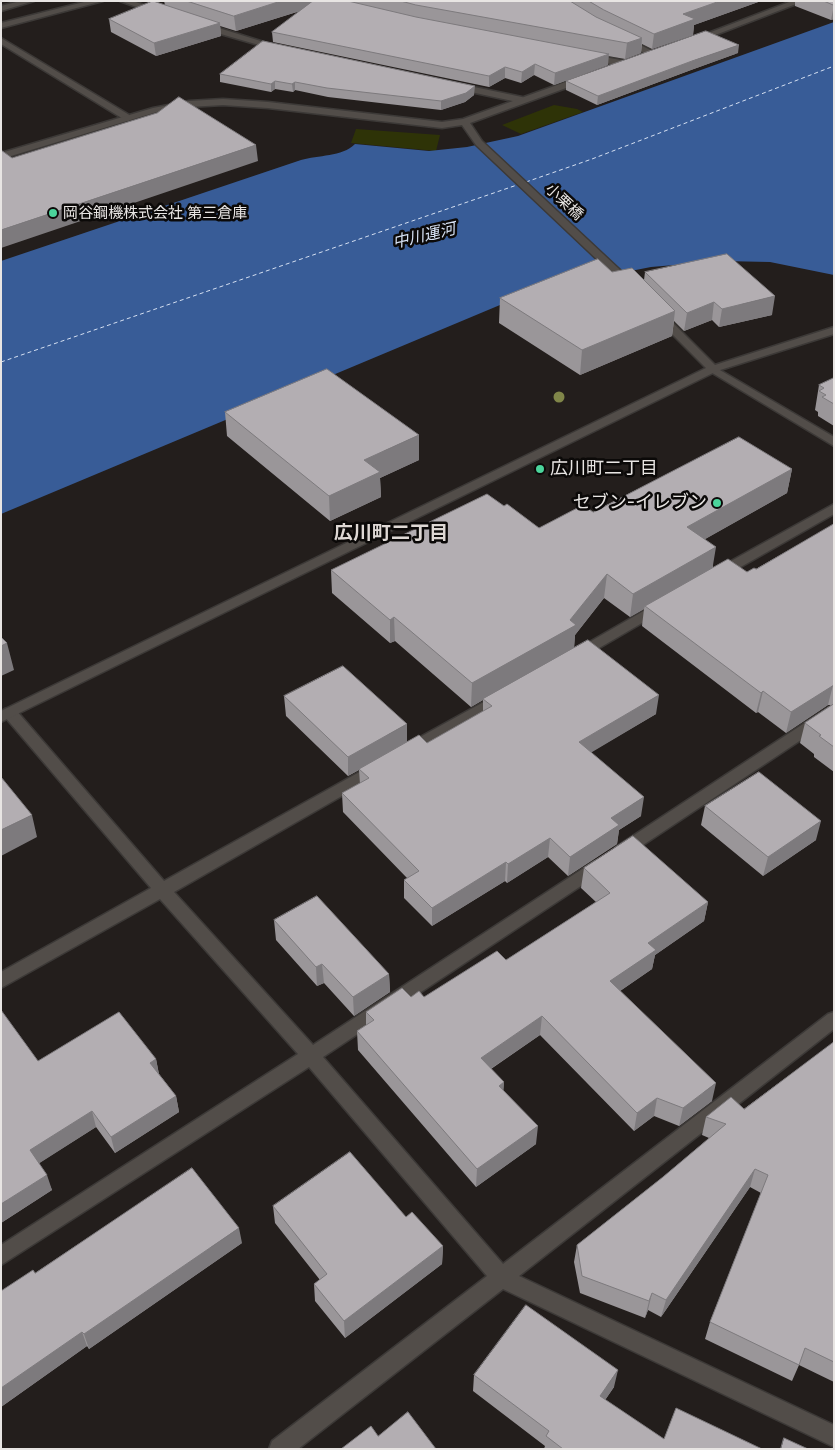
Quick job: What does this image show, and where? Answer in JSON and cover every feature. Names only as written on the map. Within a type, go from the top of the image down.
[{"type":"street","points":[[1,9],[30,1]]},
{"type":"street","points":[[1,26],[99,1]]},
{"type":"street","points":[[124,1],[171,16]]},
{"type":"street","points":[[682,44],[800,1]]},
{"type":"street","points":[[190,22],[284,49]]},
{"type":"street","points":[[1,156],[156,110],[189,104],[223,102],[268,105],[409,122],[442,124],[465,122],[522,100],[659,53],[615,36]]},
{"type":"street","points":[[1,40],[128,118]]},
{"type":"street","points":[[578,55],[633,62]]},
{"type":"street","points":[[445,84],[522,100]]},
{"type":"street","name":"小栗橋","points":[[465,122],[479,143],[631,286]]},
{"type":"street","points":[[654,310],[713,369],[834,442]]},
{"type":"street","points":[[834,330],[713,369],[5,715],[311,1056],[502,1278],[834,1436]]},
{"type":"street","points":[[709,579],[834,508]]},
{"type":"street","points":[[568,660],[676,598]]},
{"type":"street","points":[[1,981],[163,891],[516,689]]},
{"type":"street","points":[[1,1256],[311,1056],[834,711]]},
{"type":"street","points":[[280,1449],[834,1019]]},
{"type":"green space","points":[[554,105],[577,109],[583,112],[521,134],[502,125]]},
{"type":"green space","points":[[356,129],[440,135],[436,151],[351,143]]},
{"type":"water","name":"中川運河","points":[[834,22],[834,275],[770,262],[722,261],[651,267],[595,278],[574,274],[1,514],[1,261],[301,160],[343,151],[355,144],[429,151],[467,147],[518,136]]},
{"type":"building","points":[[153,1],[220,23],[154,43],[109,19]]},
{"type":"building","points":[[187,1],[281,1],[234,16]]},
{"type":"building","points":[[313,1],[348,1],[416,17],[609,54],[555,73],[535,64],[522,72],[505,67],[489,76],[272,32]]},
{"type":"building","points":[[401,1],[570,1],[596,17],[642,38],[627,43]]},
{"type":"building","points":[[589,1],[720,1],[683,14],[695,19],[654,34]]},
{"type":"building","points":[[824,1],[834,1],[834,5]]},
{"type":"building","points":[[706,31],[739,45],[598,96],[566,81]]},
{"type":"building","points":[[263,41],[475,86],[466,93],[441,101],[327,88],[295,82],[292,84],[275,81],[271,84],[220,74]]},
{"type":"building","name":"岡谷鋼機株式会社 第三倉庫","points":[[179,97],[256,145],[1,230],[1,150],[12,158],[157,113]]},
{"type":"building","points":[[727,254],[775,296],[722,309],[714,302],[687,313],[645,272]]},
{"type":"building","points":[[598,259],[612,272],[632,268],[675,311],[582,350],[500,298]]},
{"type":"building","points":[[327,369],[419,435],[364,460],[380,472],[329,496],[225,412]]},
{"type":"building","points":[[834,378],[834,404],[822,397],[826,395],[819,391],[824,388],[819,385]]},
{"type":"building","points":[[739,437],[792,469],[687,527],[716,547],[633,594],[607,574],[570,620],[576,625],[472,683],[394,617],[390,620],[331,570],[487,494],[504,506],[507,504],[539,528],[583,505],[593,512]]},
{"type":"building","points":[[834,524],[834,685],[791,712],[763,691],[761,693],[645,606],[728,559],[747,572],[754,568],[756,569]]},
{"type":"building","points":[[1,637],[7,643],[1,646]]},
{"type":"building","points":[[588,640],[659,695],[579,742],[644,797],[611,818],[619,825],[570,857],[550,838],[508,864],[506,862],[432,908],[404,880],[419,871],[342,793],[369,778],[359,769],[419,735],[427,743],[492,706],[483,699]]},
{"type":"building","points":[[343,666],[407,724],[348,757],[284,696]]},
{"type":"building","points":[[834,704],[834,747],[805,723]]},
{"type":"building","points":[[759,772],[821,821],[768,857],[705,806]]},
{"type":"building","points":[[1,777],[32,815],[1,830]]},
{"type":"building","points":[[633,836],[708,902],[648,943],[656,950],[610,981],[716,1083],[683,1108],[657,1098],[637,1113],[542,1016],[481,1058],[504,1082],[499,1086],[538,1126],[477,1169],[357,1031],[374,1020],[366,1012],[402,988],[411,997],[419,991],[424,997],[497,951],[506,960],[610,893],[584,868]]},
{"type":"building","points":[[317,896],[389,974],[353,997],[322,964],[316,967],[274,920]]},
{"type":"building","points":[[1,1010],[38,1061],[119,1012],[156,1059],[150,1063],[176,1096],[111,1137],[92,1111],[30,1150],[47,1175],[1,1204]]},
{"type":"building","points":[[834,1042],[834,1362],[805,1348],[799,1365],[710,1322],[768,1175],[755,1169],[666,1300],[652,1293],[649,1301],[582,1276],[577,1245],[726,1124],[706,1117],[731,1097],[744,1109]]},
{"type":"building","points":[[350,1152],[406,1217],[412,1212],[443,1246],[344,1321],[314,1284],[327,1274],[273,1206]]},
{"type":"building","points":[[192,1168],[239,1228],[1,1388],[1,1291],[33,1270],[35,1273]]},
{"type":"building","points":[[526,1305],[618,1370],[600,1396],[664,1439],[676,1408],[762,1449],[563,1449],[546,1436],[549,1431],[474,1375]]},
{"type":"building","points":[[408,1412],[436,1449],[341,1449],[371,1426],[378,1436]]},
{"type":"building","points":[[784,1438],[808,1449],[781,1449]]},
{"type":"ferry route","points":[[526,182],[592,159],[834,66]]},
{"type":"ferry route","points":[[1,362],[517,185]]},
{"type":"place","name":"岡谷鋼機株式会社 第三倉庫","points":[[53,213]]},
{"type":"place","name":"広川町二丁目","points":[[540,469]]},
{"type":"place","name":"セブン-イレブン","points":[[717,503]]},
{"type":"district","name":"広川町二丁目","points":[[391,533]]}]
